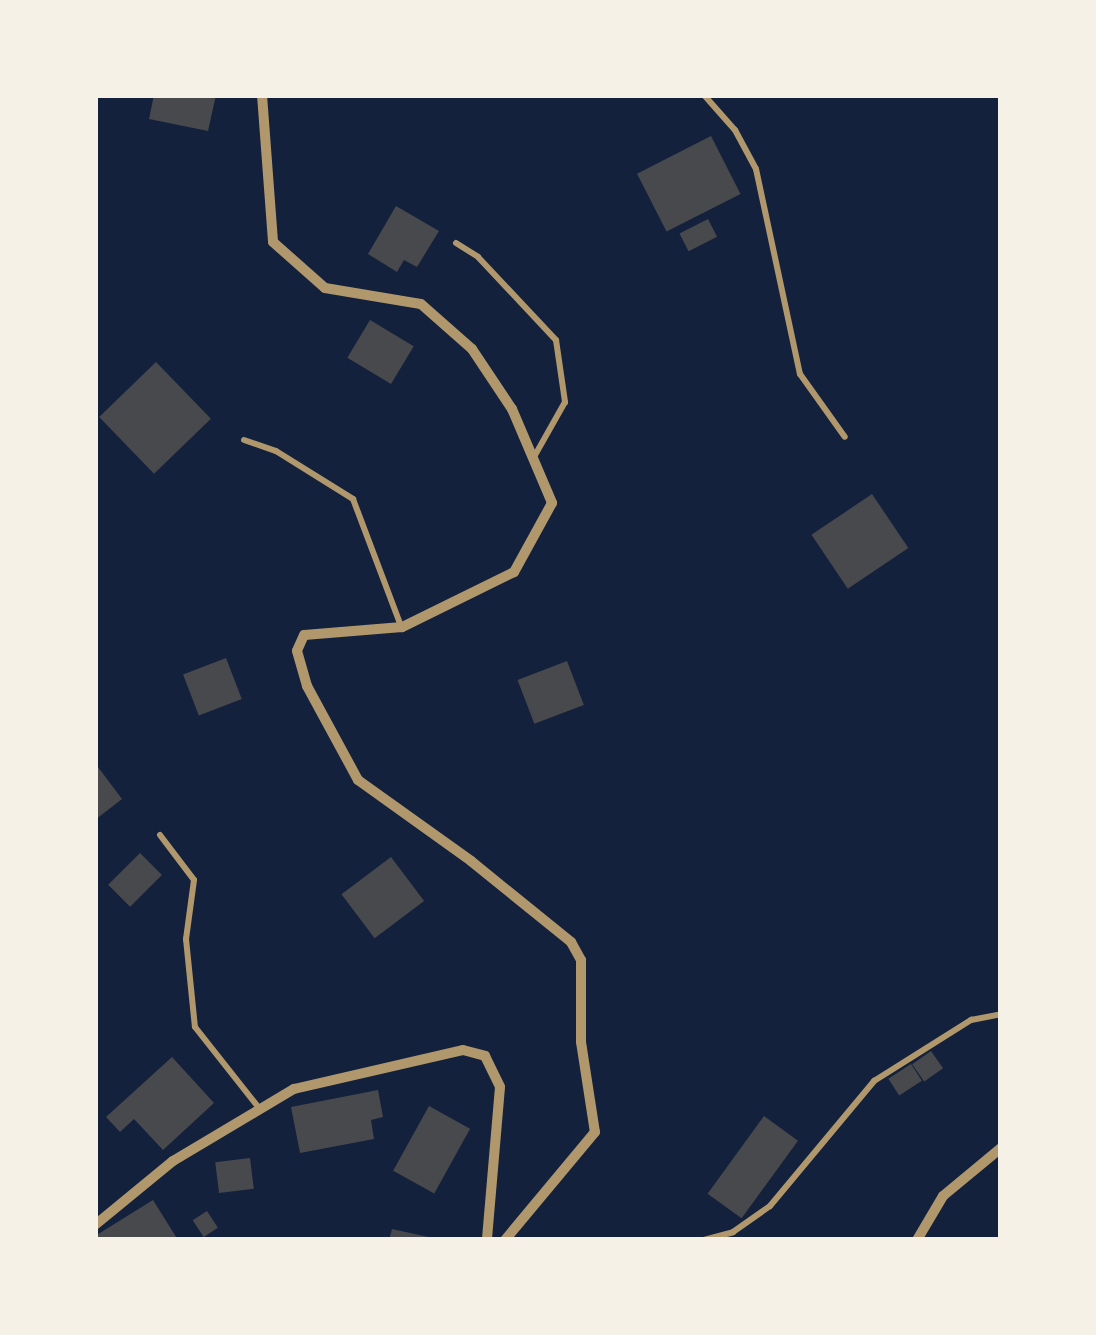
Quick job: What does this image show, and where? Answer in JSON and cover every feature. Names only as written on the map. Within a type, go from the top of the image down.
[{"type":"street","points":[[262,95],[273,242],[325,288],[421,304],[472,348],[512,408],[552,502],[514,572],[402,627],[304,635],[297,651],[307,686],[358,780],[571,942],[581,960],[580,1042],[595,1132],[505,1240]]},
{"type":"street","points":[[95,1225],[173,1162],[259,1108],[350,1073],[463,1050],[485,1056],[500,1087],[487,1240]]},
{"type":"street","points":[[918,1240],[943,1196],[1001,1148]]},
{"type":"lane","points":[[704,95],[735,130],[756,169],[800,374],[845,437]]},
{"type":"lane","points":[[456,243],[478,256],[556,340],[565,402],[533,458]]},
{"type":"lane","points":[[244,440],[276,451],[353,499],[402,627]]},
{"type":"lane","points":[[160,835],[194,880],[186,939],[196,1027],[259,1108]]},
{"type":"lane","points":[[704,1240],[732,1232],[770,1206],[874,1081],[971,1020],[1001,1014]]},
{"type":"building","points":[[154,95],[216,95],[208,131],[149,119]]},
{"type":"building","points":[[711,136],[741,194],[667,232],[637,174]]},
{"type":"building","points":[[396,206],[439,231],[417,267],[404,260],[397,272],[368,254]]},
{"type":"building","points":[[708,219],[717,237],[689,251],[679,234]]},
{"type":"building","points":[[370,320],[414,346],[391,384],[347,358]]},
{"type":"building","points":[[156,362],[211,419],[154,474],[99,417]]},
{"type":"building","points":[[872,494],[908,548],[848,589],[811,535]]},
{"type":"building","points":[[226,658],[242,699],[199,716],[183,674]]},
{"type":"building","points":[[567,661],[584,705],[534,724],[518,680]]},
{"type":"building","points":[[95,763],[122,799],[95,820]]},
{"type":"building","points":[[140,853],[162,875],[130,907],[108,885]]},
{"type":"building","points":[[391,857],[424,901],[375,938],[341,894]]},
{"type":"building","points":[[931,1051],[943,1068],[924,1081],[912,1064]]},
{"type":"building","points":[[172,1057],[214,1103],[163,1150],[134,1119],[120,1132],[106,1117]]},
{"type":"building","points":[[911,1064],[922,1081],[899,1095],[888,1079]]},
{"type":"building","points":[[378,1090],[383,1117],[371,1120],[374,1139],[300,1153],[291,1107]]},
{"type":"building","points":[[429,1106],[470,1129],[434,1194],[393,1171]]},
{"type":"building","points":[[764,1116],[798,1141],[742,1218],[708,1194]]},
{"type":"building","points":[[250,1158],[254,1189],[219,1193],[215,1162]]},
{"type":"building","points":[[153,1200],[178,1240],[95,1240],[95,1236]]},
{"type":"building","points":[[207,1211],[218,1228],[204,1237],[193,1220]]},
{"type":"building","points":[[392,1229],[433,1238],[433,1240],[389,1240]]}]
